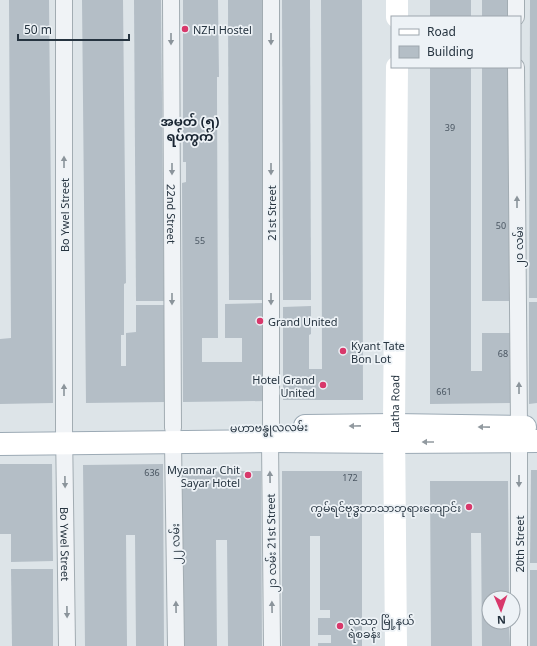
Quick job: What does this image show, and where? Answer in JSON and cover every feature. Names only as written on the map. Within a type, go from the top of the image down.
[{"type":"main road","points":[[397,0],[397,16]]},
{"type":"main road","name":"Latha Road","points":[[396,646],[394,434],[397,68]]},
{"type":"main road","name":"မဟာဗန္ဓုလလမ်း","points":[[0,430],[64,436],[215,434],[528,434]]},
{"type":"main road","name":"မဟာဗန္ဓုလလမ်း","points":[[0,444],[64,436]]},
{"type":"street","name":"Bo Ywel Street","points":[[64,0],[64,436],[67,646]]},
{"type":"street","name":"22nd Street","points":[[171,0],[173,435]]},
{"type":"street","name":"21st Street","points":[[270,434],[271,0]]},
{"type":"street","points":[[516,0],[516,16]]},
{"type":"street","name":"၂၀ လမ်း","points":[[516,68],[528,434]]},
{"type":"street","name":"၂၁ လမ်း 21st Street","points":[[270,434],[272,646]]},
{"type":"street","name":"20th Street","points":[[518,646],[528,434]]},
{"type":"street","name":"၂၂ လမ်း","points":[[173,435],[176,646]]},
{"type":"building","points":[[9,0],[49,0],[53,403],[0,404],[0,339],[11,338]]},
{"type":"building","points":[[82,0],[123,0],[126,283],[124,284],[124,335],[121,335],[121,366],[126,366],[126,333],[136,332],[136,305],[164,305],[165,402],[86,403]]},
{"type":"building","points":[[134,0],[161,0],[164,301],[136,301]]},
{"type":"building","points":[[183,0],[218,0],[218,338],[202,338],[202,362],[242,362],[242,338],[225,338],[225,304],[265,303],[266,401],[183,402],[182,183],[186,182],[186,162],[183,162]]},
{"type":"building","points":[[228,0],[263,0],[265,300],[229,300]]},
{"type":"building","points":[[282,0],[310,0],[311,300],[283,300]]},
{"type":"building","points":[[321,0],[362,0],[363,400],[283,400],[283,307],[311,306],[309,369],[322,369]]},
{"type":"building","points":[[430,0],[471,0],[471,16],[430,16]]},
{"type":"building","points":[[482,0],[510,0],[510,16],[482,16]]},
{"type":"building","points":[[530,0],[537,0],[537,298],[529,298]]},
{"type":"building","points":[[430,68],[471,68],[471,371],[482,371],[482,333],[510,333],[510,403],[430,404]]},
{"type":"building","points":[[482,68],[510,68],[510,301],[482,301]]},
{"type":"building","points":[[529,302],[537,302],[537,403],[529,404]]},
{"type":"building","points":[[0,464],[52,464],[53,561],[11,562],[11,534],[0,534]]},
{"type":"building","points":[[163,464],[164,646],[136,646],[135,535],[126,535],[127,646],[85,646],[83,465]]},
{"type":"building","points":[[531,470],[537,470],[537,563],[530,563]]},
{"type":"building","points":[[261,471],[262,646],[228,646],[227,540],[216,540],[217,646],[184,646],[182,472]]},
{"type":"building","points":[[282,471],[362,471],[362,646],[318,646],[318,643],[331,643],[331,635],[318,635],[318,618],[330,618],[330,610],[320,610],[320,536],[310,536],[310,646],[282,646]]},
{"type":"building","points":[[430,481],[508,481],[509,590],[482,590],[481,533],[471,533],[472,646],[431,646]]},
{"type":"building","points":[[11,569],[53,569],[53,646],[12,646]]},
{"type":"building","points":[[530,570],[537,570],[537,646],[530,646]]},
{"type":"building","points":[[482,630],[509,630],[510,646],[482,646]]},
{"type":"place","name":"NZH Hostel","points":[[185,29]]},
{"type":"place","name":"Grand United","points":[[260,321]]},
{"type":"place","name":"Kyant Tate Bon Lot","points":[[343,351]]},
{"type":"place","name":"Hotel Grand United","points":[[323,385]]},
{"type":"place","name":"Myanmar Chit Sayar Hotel","points":[[248,475]]},
{"type":"place","name":"ကွမ်ရင်ဗုဒ္ဓဘာသာဘုရားကျောင်း","points":[[469,507]]},
{"type":"place","name":"လသာ မြို့နယ် ရဲစခန်း","points":[[340,626]]},
{"type":"district","name":"အမှတ် (၅) ရပ်ကွက်","points":[[190,128]]}]
